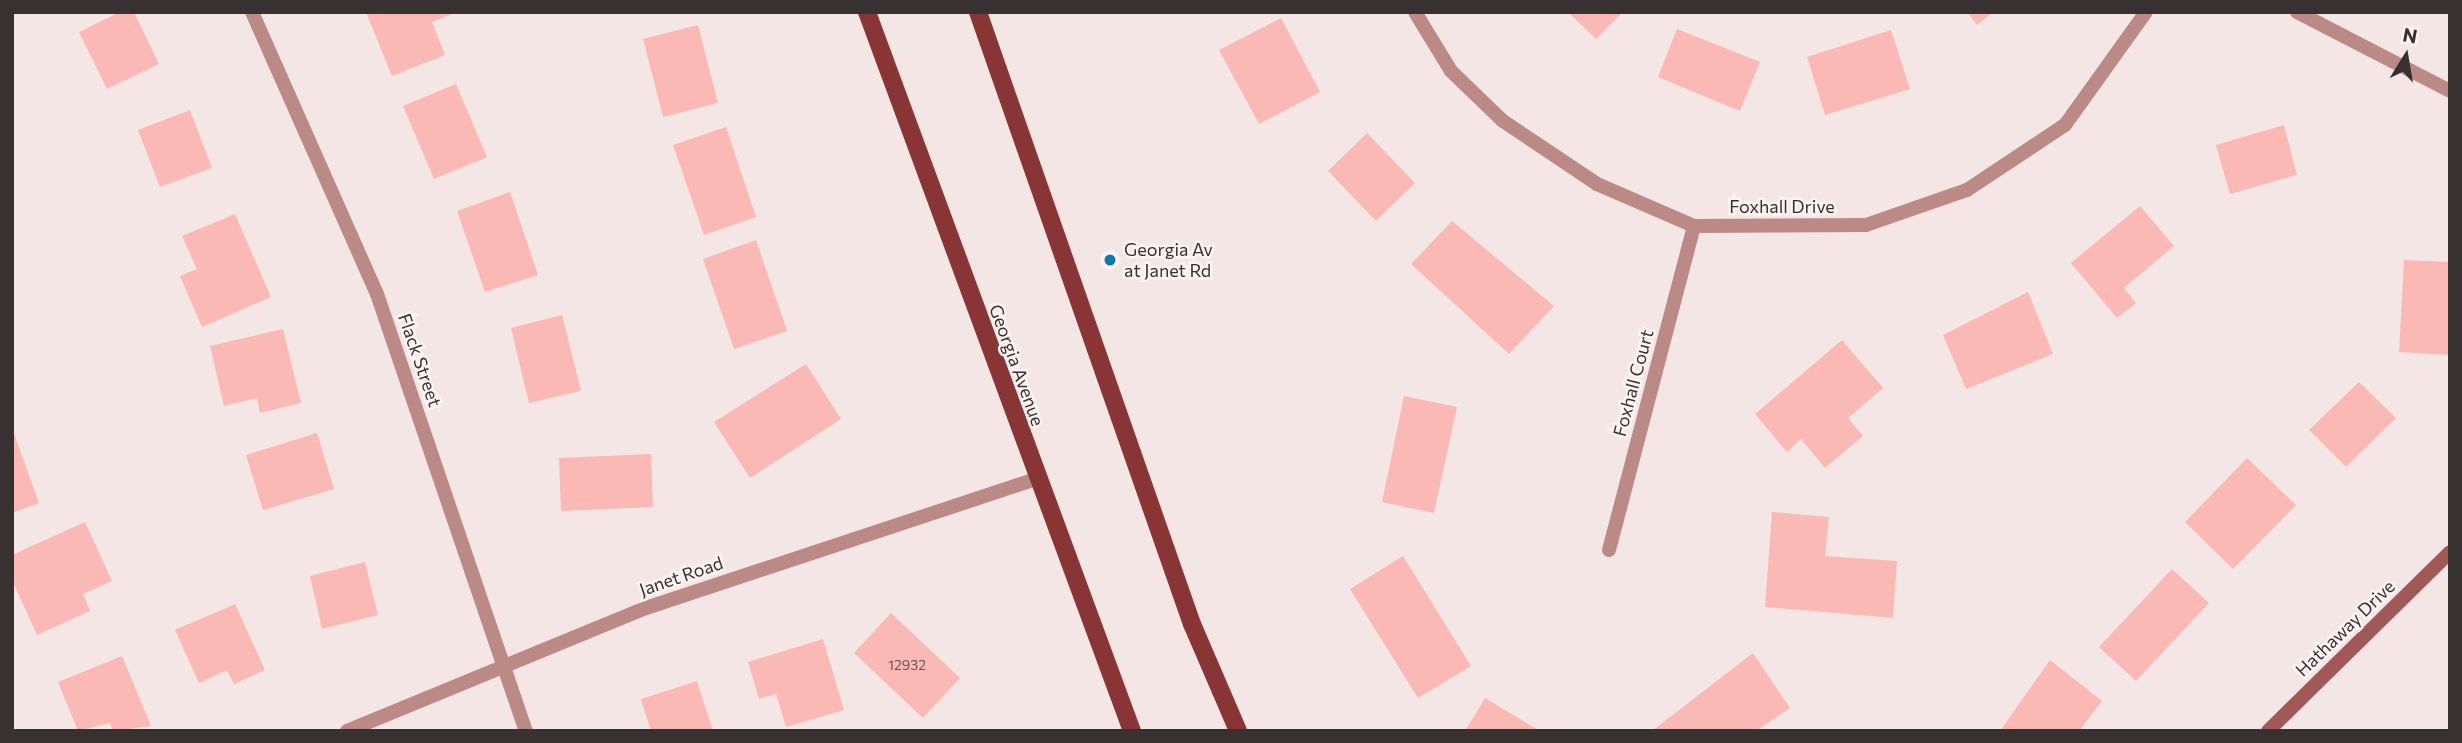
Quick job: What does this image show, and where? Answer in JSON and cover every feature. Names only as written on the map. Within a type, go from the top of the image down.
[{"type":"main road","name":"Georgia Avenue","points":[[867,12],[1035,479],[1132,731]]},
{"type":"main road","points":[[978,12],[1192,624],[1238,731]]},
{"type":"street","name":"Flack Street","points":[[252,12],[377,294],[526,731]]},
{"type":"street","name":"Foxhall Drive","points":[[1415,12],[1451,71],[1503,121],[1597,184],[1695,226],[1866,225],[1966,190],[2065,125],[2146,12]]},
{"type":"street","points":[[2297,12],[2450,90]]},
{"type":"street","name":"Foxhall Court","points":[[1609,550],[1695,226]]},
{"type":"street","name":"Janet Road","points":[[347,731],[646,608],[1035,479]]},
{"type":"street","name":"Hathaway Drive","points":[[2267,731],[2450,552]]},
{"type":"building","points":[[120,12],[134,12],[159,64],[107,89],[79,32]]},
{"type":"building","points":[[366,12],[457,12],[432,22],[445,55],[392,76]]},
{"type":"building","points":[[1568,12],[1623,12],[1596,39]]},
{"type":"building","points":[[1967,12],[1993,12],[1977,25]]},
{"type":"building","points":[[1281,18],[1320,92],[1259,124],[1219,50]]},
{"type":"building","points":[[698,25],[718,103],[663,117],[643,39]]},
{"type":"building","points":[[1677,29],[1760,62],[1740,111],[1658,77]]},
{"type":"building","points":[[1891,30],[1910,89],[1825,115],[1807,57]]},
{"type":"building","points":[[456,84],[487,157],[434,179],[403,106]]},
{"type":"building","points":[[190,110],[212,168],[160,187],[138,130]]},
{"type":"building","points":[[2284,125],[2297,175],[2230,194],[2216,145]]},
{"type":"building","points":[[726,127],[756,217],[704,235],[673,145]]},
{"type":"building","points":[[1367,133],[1415,183],[1376,221],[1328,171]]},
{"type":"building","points":[[510,192],[538,275],[485,292],[457,211]]},
{"type":"building","points":[[2140,206],[2174,246],[2124,288],[2136,303],[2117,318],[2071,263]]},
{"type":"building","points":[[235,214],[271,297],[202,327],[180,276],[197,269],[182,236]]},
{"type":"building","points":[[1452,221],[1554,306],[1509,354],[1411,264]]},
{"type":"building","points":[[756,240],[787,331],[734,349],[703,259]]},
{"type":"building","points":[[2404,260],[2450,262],[2450,355],[2399,352]]},
{"type":"building","points":[[2028,292],[2053,354],[1966,389],[1943,335]]},
{"type":"building","points":[[562,315],[581,391],[529,403],[511,328]]},
{"type":"building","points":[[283,329],[301,403],[260,413],[257,398],[224,406],[210,346]]},
{"type":"building","points":[[1842,340],[1883,388],[1848,418],[1863,436],[1825,468],[1801,439],[1787,452],[1755,414]]},
{"type":"building","points":[[806,364],[841,419],[750,478],[714,422]]},
{"type":"building","points":[[2359,382],[2396,418],[2346,467],[2309,430]]},
{"type":"building","points":[[1404,396],[1457,407],[1434,513],[1382,502]]},
{"type":"building","points":[[12,428],[39,503],[12,513]]},
{"type":"building","points":[[317,433],[334,489],[263,510],[246,455]]},
{"type":"building","points":[[651,454],[653,507],[561,511],[559,458]]},
{"type":"building","points":[[2247,458],[2296,505],[2233,569],[2185,522]]},
{"type":"building","points":[[1772,512],[1829,517],[1825,556],[1897,561],[1893,618],[1765,607]]},
{"type":"building","points":[[85,522],[112,581],[83,594],[90,611],[37,635],[12,580],[12,555]]},
{"type":"building","points":[[1403,556],[1471,666],[1418,698],[1350,589]]},
{"type":"building","points":[[365,562],[378,615],[322,629],[310,576]]},
{"type":"building","points":[[2172,569],[2209,603],[2136,681],[2099,647]]},
{"type":"building","points":[[235,604],[265,670],[234,684],[227,670],[199,683],[175,630]]},
{"type":"building","points":[[891,613],[960,678],[923,718],[854,653]]},
{"type":"building","points":[[823,639],[844,710],[786,727],[776,694],[759,699],[748,662]]},
{"type":"building","points":[[1753,653],[1790,708],[1756,731],[1652,731]]},
{"type":"building","points":[[122,656],[151,726],[113,731],[110,723],[78,731],[58,682]]},
{"type":"building","points":[[2050,660],[2102,701],[2079,731],[2000,731]]},
{"type":"building","points":[[697,681],[713,731],[651,731],[641,699]]},
{"type":"building","points":[[1485,698],[1540,731],[1465,731]]},
{"type":"place","name":"Georgia Av at Janet Rd","points":[[1110,260]]}]
